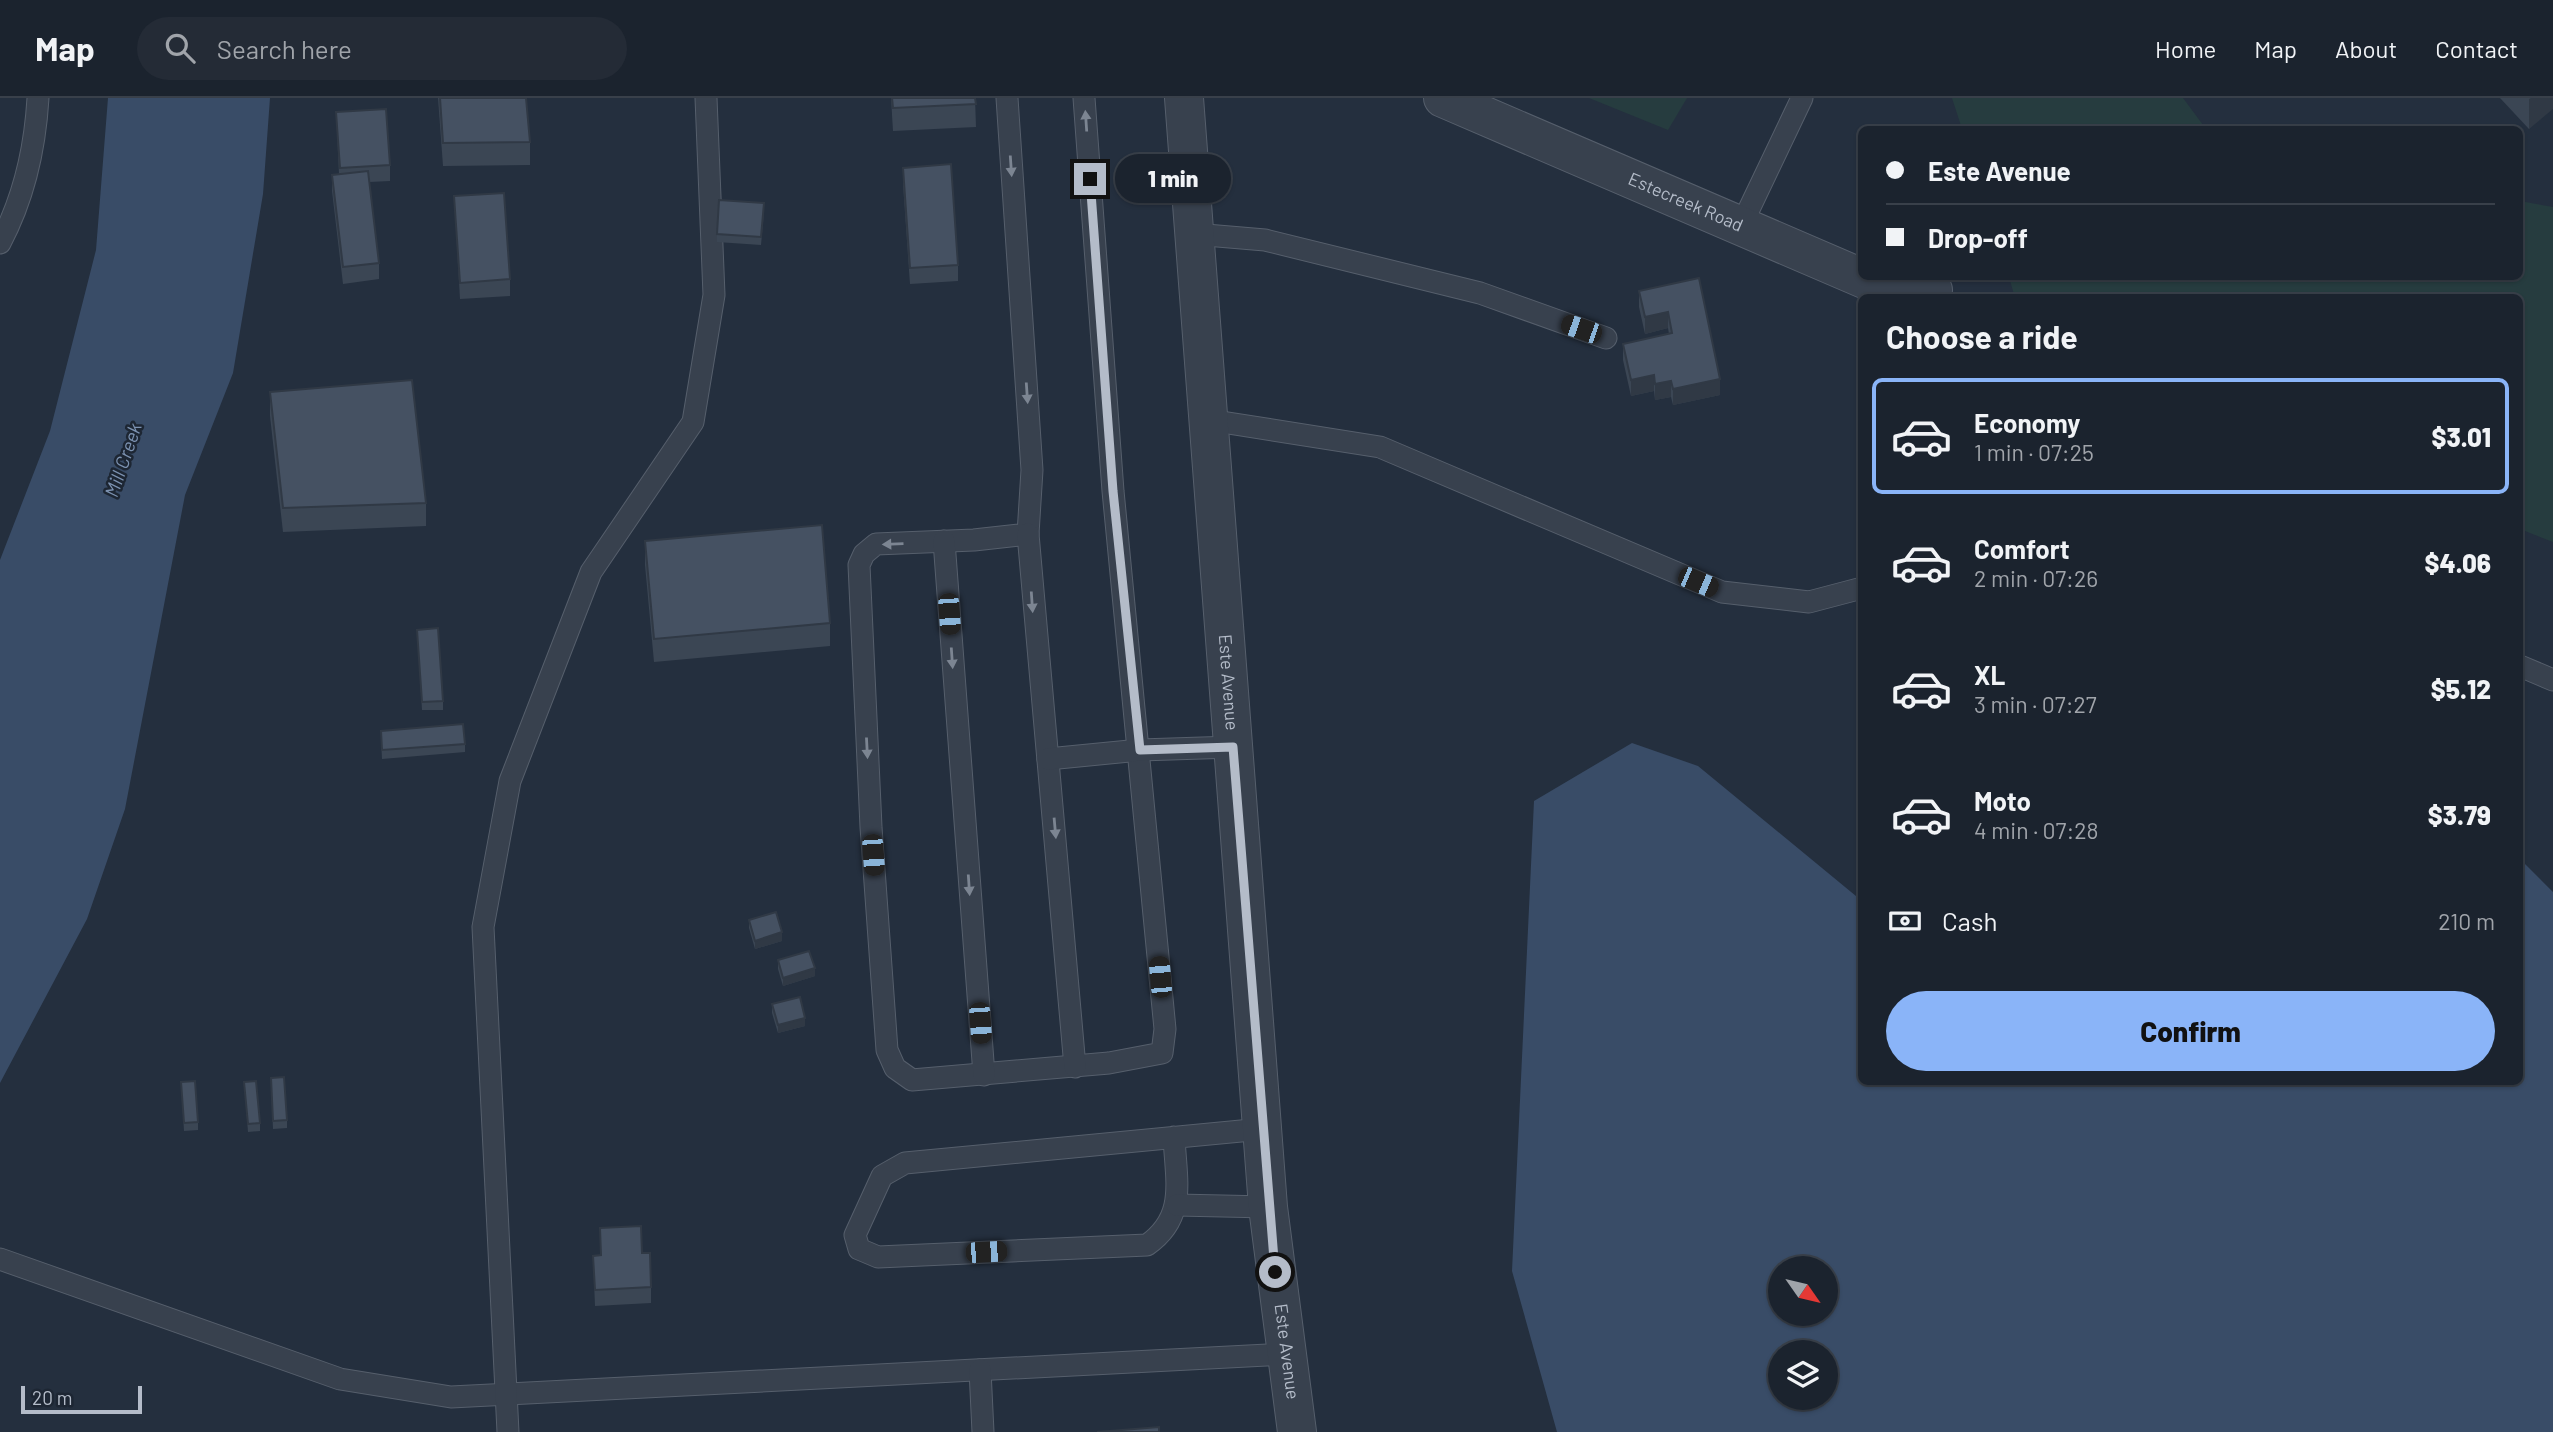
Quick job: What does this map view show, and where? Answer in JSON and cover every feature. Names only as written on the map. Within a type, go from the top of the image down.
[{"type":"street","name":"Este Avenue","points":[[1184,98],[1268,1207],[1297,1432]]},
{"type":"street","name":"Estecreek Road","points":[[1443,98],[1858,277]]},
{"type":"street","name":"Estecreek Road","points":[[1866,280],[1933,290]]},
{"type":"lane","points":[[0,243],[18,209],[36,127],[38,98]]},
{"type":"lane","points":[[508,1432],[483,926],[510,781],[591,572],[693,422],[714,295],[706,98]]},
{"type":"lane","points":[[1007,98],[1032,470],[1028,534],[1075,1067]]},
{"type":"lane","points":[[1028,534],[876,544],[864,554],[859,565],[871,827],[887,1050],[895,1068],[912,1080],[1075,1067],[1147,1058],[1162,1053],[1165,1029],[1113,491],[1084,98]]},
{"type":"lane","points":[[1740,228],[1802,98]]},
{"type":"lane","points":[[1194,234],[1265,240],[1480,293],[1606,338]]},
{"type":"lane","points":[[1209,420],[1380,447],[1722,592],[1809,602],[1858,589]]},
{"type":"lane","points":[[944,541],[984,1075]]},
{"type":"lane","points":[[2523,667],[2553,680]]},
{"type":"lane","points":[[1048,759],[1140,750],[1233,747]]},
{"type":"lane","points":[[1174,1138],[1177,1205],[1163,1234],[1147,1245],[878,1257],[859,1249],[855,1235],[882,1176],[905,1163],[1262,1129]]},
{"type":"lane","points":[[1177,1205],[1268,1207]]},
{"type":"lane","points":[[0,1259],[340,1379],[451,1396],[1286,1354]]},
{"type":"lane","points":[[980,1370],[983,1432]]},
{"type":"green space","points":[[1589,98],[1687,98],[1668,130]]},
{"type":"green space","points":[[1952,98],[2183,98],[2204,126],[1961,126]]},
{"type":"green space","points":[[2523,202],[2553,207],[2553,542],[2523,530],[2523,294],[2014,294],[2010,280],[2523,280]]},
{"type":"water","name":"Mill Creek","points":[[108,98],[270,98],[263,194],[233,373],[185,495],[125,809],[87,919],[0,1083],[0,560],[50,431],[96,250]]},
{"type":"water","points":[[1632,743],[1698,766],[1858,898],[1858,1085],[2523,1085],[2523,862],[2553,892],[2553,1432],[1557,1432],[1512,1271],[1534,801]]},
{"type":"building","points":[[440,98],[526,98],[530,142],[443,143]]},
{"type":"building","points":[[892,98],[975,98],[976,104],[893,108]]},
{"type":"building","points":[[386,109],[390,165],[340,168],[336,112]]},
{"type":"building","points":[[951,164],[958,265],[910,268],[903,168]]},
{"type":"building","points":[[368,171],[379,263],[343,267],[332,175]]},
{"type":"building","points":[[504,193],[510,279],[460,283],[454,196]]},
{"type":"building","points":[[719,200],[764,203],[761,237],[717,234]]},
{"type":"building","points":[[1699,278],[1720,379],[1673,389],[1671,381],[1655,384],[1654,375],[1631,380],[1623,344],[1672,333],[1668,312],[1645,317],[1639,291]]},
{"type":"building","points":[[412,380],[426,503],[283,508],[270,392]]},
{"type":"building","points":[[822,525],[830,623],[654,639],[645,541]]},
{"type":"building","points":[[438,628],[443,701],[422,702],[417,630]]},
{"type":"building","points":[[463,724],[465,744],[382,750],[381,731]]},
{"type":"building","points":[[776,912],[782,932],[755,941],[749,920]]},
{"type":"building","points":[[809,951],[815,968],[783,978],[778,960]]},
{"type":"building","points":[[800,997],[805,1018],[778,1025],[772,1004]]},
{"type":"building","points":[[284,1077],[287,1120],[273,1121],[271,1078]]},
{"type":"building","points":[[195,1081],[198,1122],[184,1123],[181,1082]]},
{"type":"building","points":[[256,1081],[260,1123],[248,1124],[244,1082]]},
{"type":"building","points":[[641,1226],[642,1253],[650,1253],[651,1287],[595,1290],[593,1256],[601,1255],[600,1228]]},
{"type":"building","points":[[1159,1427],[1159,1432],[1097,1432]]},
{"type":"route","points":[[1090,179],[1113,491],[1140,750],[1233,747],[1275,1272]]}]
